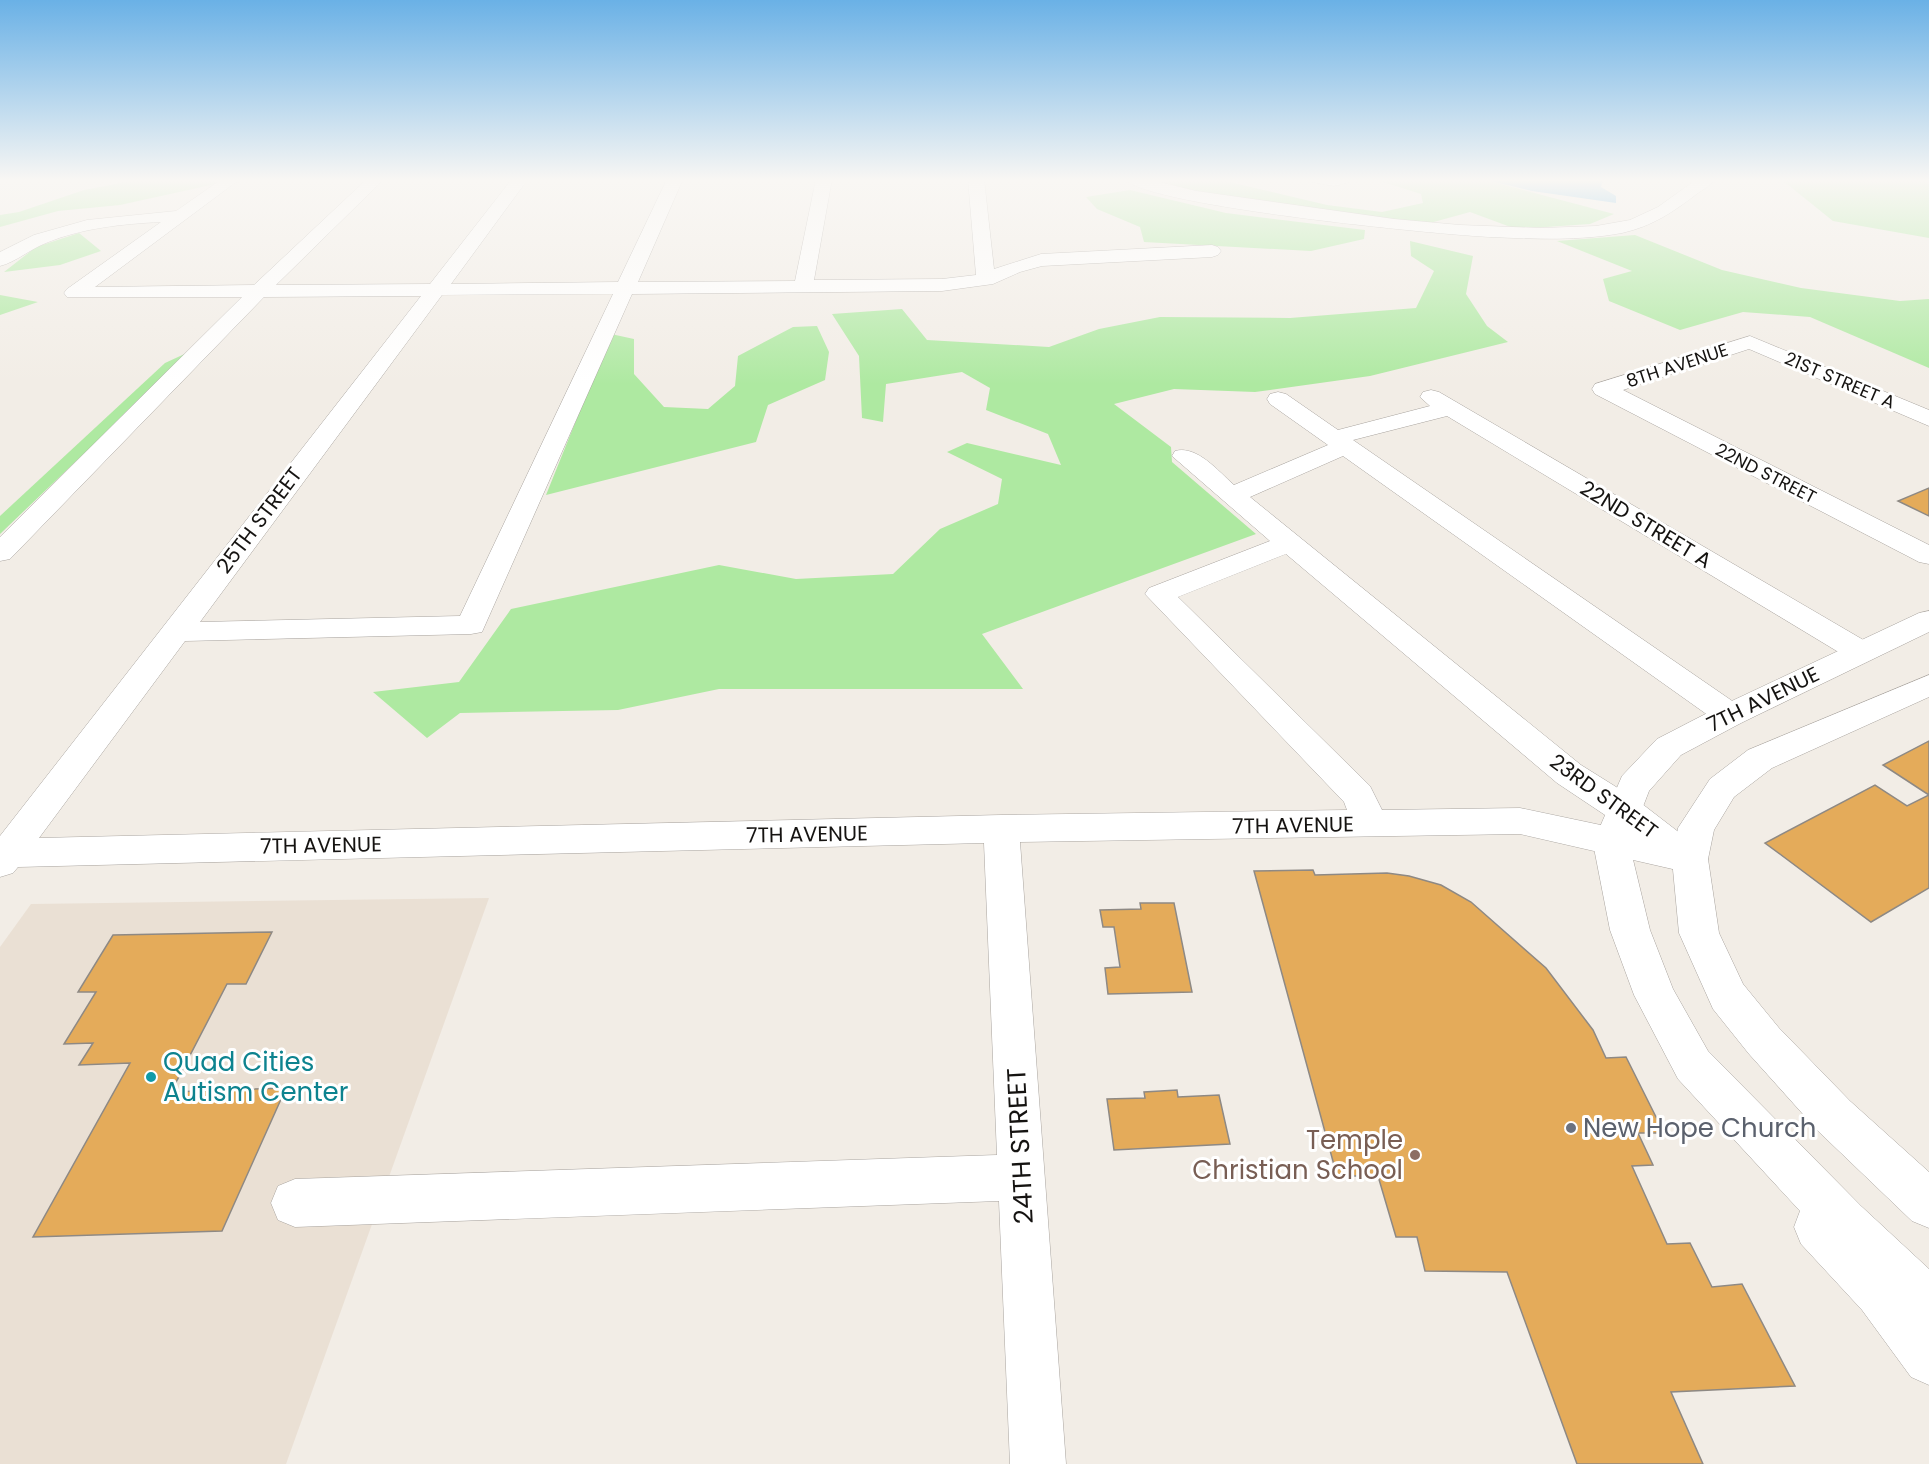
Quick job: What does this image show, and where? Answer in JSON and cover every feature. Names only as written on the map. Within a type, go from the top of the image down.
[{"type":"street","points":[[0,260],[25,247]]},
{"type":"street","points":[[137,247],[74,293],[942,285],[986,280],[1013,268],[1041,260],[1212,251]]},
{"type":"street","points":[[0,553],[305,247]]},
{"type":"street","name":"25TH STREET","points":[[3,856],[467,247]]},
{"type":"street","points":[[174,632],[471,625],[642,247]]},
{"type":"street","points":[[804,285],[811,247]]},
{"type":"street","points":[[983,247],[986,280]]},
{"type":"street","name":"8TH AVENUE","points":[[1603,389],[1750,342]]},
{"type":"street","name":"21ST STREET A","points":[[1750,342],[1929,419]]},
{"type":"street","name":"22ND STREET","points":[[1603,389],[1929,556]]},
{"type":"street","points":[[1278,399],[1730,715]]},
{"type":"street","name":"22ND STREET A","points":[[1340,442],[1441,403],[1861,652]]},
{"type":"street","points":[[1232,495],[1340,442]]},
{"type":"street","name":"23RD STREET","points":[[1184,456],[1569,774],[1618,826],[1630,930],[1655,995],[1693,1065],[1844,1223],[1929,1303]]},
{"type":"street","points":[[1290,543],[1159,594],[1358,795],[1371,823]]},
{"type":"street","name":"7TH AVENUE","points":[[1618,826],[1634,785],[1668,747],[1929,620]]},
{"type":"street","points":[[1929,685],[1760,759],[1722,788],[1696,828],[1690,859],[1699,933],[1728,996],[1764,1041],[1834,1116],[1929,1204]]},
{"type":"street","name":"7TH AVENUE","points":[[3,856],[1001,829],[1520,821],[1618,826],[1690,859]]},
{"type":"street","name":"24TH STREET","points":[[1001,829],[1038,1464]]},
{"type":"street","points":[[1693,1065],[1762,1169],[1880,1292],[1929,1359]]},
{"type":"street","points":[[295,1203],[1022,1178]]},
{"type":"shaded area","points":[[489,898],[286,1464],[0,1464],[0,947],[31,904]]},
{"type":"green space","points":[[36,247],[97,247],[101,251],[60,265],[4,272]]},
{"type":"green space","points":[[1243,247],[1327,247],[1311,251]]},
{"type":"green space","points":[[1410,247],[1437,247],[1473,256],[1466,294],[1487,326],[1508,342],[1370,376],[1255,392],[1174,389],[1114,404],[1171,447],[1172,462],[1256,534],[982,634],[1023,689],[719,689],[618,710],[460,713],[427,738],[373,692],[459,682],[511,609],[719,565],[796,579],[893,574],[940,529],[998,504],[1002,479],[947,452],[967,443],[1061,465],[1048,434],[986,410],[990,388],[962,372],[886,384],[883,422],[862,418],[859,356],[832,314],[902,309],[927,340],[1049,347],[1099,329],[1160,317],[1290,318],[1416,308],[1434,271],[1411,256]]},
{"type":"green space","points":[[1573,247],[1666,247],[1722,270],[1801,288],[1900,301],[1929,299],[1929,368],[1810,317],[1743,312],[1680,330],[1609,301],[1603,279],[1632,271]]},
{"type":"green space","points":[[0,295],[38,302],[0,315]]},
{"type":"green space","points":[[817,326],[829,352],[825,380],[768,405],[756,442],[546,495],[611,334],[634,339],[634,374],[664,407],[708,409],[735,386],[738,356],[793,327]]},
{"type":"green space","points":[[191,351],[0,534],[0,516],[165,363]]},
{"type":"building","points":[[1929,488],[1929,516],[1898,501]]},
{"type":"building","points":[[1929,741],[1929,795],[1883,765]]},
{"type":"building","points":[[1875,785],[1907,806],[1929,795],[1929,888],[1871,922],[1765,843]]},
{"type":"building","points":[[1313,870],[1315,875],[1387,873],[1409,876],[1441,885],[1471,902],[1546,968],[1593,1030],[1606,1058],[1626,1057],[1664,1133],[1638,1133],[1653,1165],[1632,1166],[1667,1244],[1690,1243],[1712,1287],[1742,1284],[1795,1386],[1671,1392],[1703,1464],[1577,1464],[1507,1272],[1425,1271],[1417,1237],[1396,1237],[1378,1176],[1337,1176],[1254,871]]},
{"type":"building","points":[[1140,903],[1174,903],[1192,992],[1108,994],[1105,968],[1120,967],[1114,927],[1103,927],[1100,910],[1141,909]]},
{"type":"building","name":"Quad Cities Autism Center","points":[[272,932],[246,984],[227,984],[171,1092],[286,1088],[222,1231],[33,1237],[130,1063],[79,1065],[93,1043],[64,1044],[96,992],[78,992],[113,935]]},
{"type":"building","points":[[1177,1090],[1178,1097],[1219,1095],[1230,1144],[1114,1150],[1107,1099],[1145,1098],[1144,1092]]},
{"type":"place","name":"Quad Cities Autism Center","points":[[151,1077]]},
{"type":"place","name":"New Hope Church","points":[[1571,1128]]},
{"type":"place","name":"Temple Christian School","points":[[1415,1155]]}]
